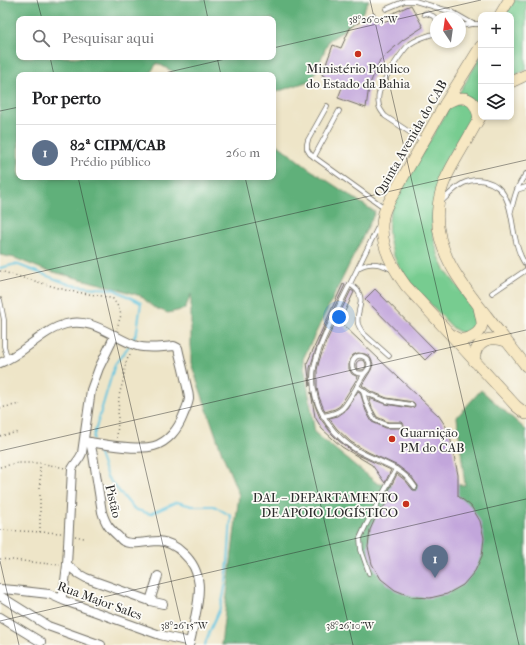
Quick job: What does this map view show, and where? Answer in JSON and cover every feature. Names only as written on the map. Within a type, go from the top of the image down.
[{"type":"main road","points":[[502,12],[509,0]]},
{"type":"main road","name":"Quinta Avenida do CAB","points":[[480,48],[423,141],[390,200],[384,212],[382,224],[383,239],[389,257],[406,286],[516,406],[526,414]]},
{"type":"main road","points":[[514,81],[526,75]]},
{"type":"main road","points":[[445,104],[455,98],[460,97],[469,100],[475,105],[478,114]]},
{"type":"main road","points":[[479,120],[450,169],[438,205],[438,226],[445,253],[459,280],[526,366]]},
{"type":"main road","points":[[449,334],[463,340],[474,336],[482,325],[479,306]]},
{"type":"main road","points":[[474,361],[476,350],[485,341],[495,338],[506,341]]},
{"type":"street","points":[[4,362],[56,327],[75,322],[89,324],[106,330],[137,346],[176,346],[178,348],[189,399],[177,430],[164,442],[146,448],[87,442]]},
{"type":"street","points":[[61,599],[68,566],[68,534],[72,469],[87,442],[91,390],[99,368],[115,335]]},
{"type":"street","name":"Pistão","points":[[87,442],[93,455],[102,512],[110,529],[123,541],[130,544],[160,541],[170,544],[187,556],[194,567],[200,594],[189,643]]},
{"type":"street","points":[[68,566],[86,578],[150,601],[164,604]]},
{"type":"street","points":[[150,601],[158,576]]},
{"type":"street","name":"Rua Major Sales","points":[[0,590],[44,593],[55,596],[160,635],[189,643]]},
{"type":"street","points":[[0,596],[48,626],[101,645]]},
{"type":"street","points":[[0,617],[41,642]]},
{"type":"lane","points":[[386,9],[405,1],[415,1],[452,12],[473,24]]},
{"type":"lane","points":[[424,14],[426,13],[430,15]]},
{"type":"lane","points":[[466,25],[478,24]]},
{"type":"lane","points":[[423,141],[385,116],[378,105],[378,98],[384,81],[408,45],[418,39],[430,35]]},
{"type":"lane","points":[[326,106],[308,140],[307,144],[310,154],[384,212],[326,332],[315,364],[313,377],[314,391],[323,416],[330,427],[349,445],[360,452],[396,469],[408,478],[415,487]]},
{"type":"lane","points":[[314,157],[339,111]]},
{"type":"lane","points":[[511,211],[517,190],[526,174]]},
{"type":"lane","points":[[438,205],[455,188],[469,180],[486,181],[493,184],[506,198],[511,211],[517,248],[526,265]]},
{"type":"lane","points":[[517,190],[526,187]]},
{"type":"lane","points":[[358,268],[362,265],[373,263],[383,265],[396,271]]},
{"type":"lane","points":[[492,293],[526,270]]},
{"type":"lane","points":[[350,284],[357,289],[360,298],[361,304],[357,319],[360,328],[363,333],[389,356]]},
{"type":"lane","points":[[0,300],[4,320],[4,362]]},
{"type":"lane","points":[[323,416],[343,408],[368,370],[369,361],[366,358],[362,356],[355,358],[352,362],[354,371],[361,374],[365,373]]},
{"type":"lane","points":[[357,386],[368,394],[386,401],[412,405]]},
{"type":"lane","points":[[363,390],[364,399],[375,420],[387,425],[401,425]]},
{"type":"lane","points":[[369,573],[361,550],[360,538],[396,469]]},
{"type":"path","points":[[0,271],[69,291],[113,299],[119,308],[121,315],[115,335]]},
{"type":"path","points":[[117,446],[119,396],[124,376],[125,362],[136,349],[143,347]]},
{"type":"path","points":[[0,408],[20,404]]},
{"type":"path","points":[[0,436],[18,432]]},
{"type":"path","points":[[0,467],[17,463],[40,463],[72,469]]},
{"type":"path","points":[[40,463],[40,532]]},
{"type":"path","points":[[0,530],[68,534],[84,538]]},
{"type":"path","points":[[0,559],[68,566]]},
{"type":"green space","points":[[0,0],[369,0],[362,13],[339,34],[329,40],[312,80],[276,92],[276,72],[174,72],[157,63],[151,72],[16,72],[16,180],[276,180],[276,143],[308,168],[375,212],[303,359],[315,433],[378,484],[465,485],[457,417],[481,390],[526,430],[526,645],[221,645],[239,495],[222,453],[191,363],[191,294],[185,309],[168,313],[153,307],[141,296],[42,269],[15,258],[0,255]]},
{"type":"green space","points":[[514,0],[526,0],[526,70],[514,76],[514,12],[507,12]]},
{"type":"green space","points":[[478,61],[478,104],[459,93]]},
{"type":"green space","points":[[461,103],[471,109],[471,123],[433,208],[433,234],[437,251],[444,267],[475,309],[479,321],[474,331],[465,333],[453,328],[407,279],[392,250],[389,229],[389,219],[392,208],[402,186],[450,107]]},
{"type":"building","name":"Ministério Público do Estado da Bahia","points":[[411,5],[423,27],[403,40],[380,60],[369,86],[366,108],[338,98],[343,85],[322,75],[333,45],[341,48],[350,28],[374,13],[380,19]]},
{"type":"building","points":[[343,284],[345,285],[316,349],[310,368],[310,386],[307,363]]},
{"type":"building","points":[[375,289],[435,350],[425,360],[365,299]]},
{"type":"building","name":"Guarnição PM do CAB","points":[[351,290],[354,292],[340,322],[439,416],[449,431],[458,475],[458,496],[471,506],[480,521],[484,538],[482,556],[475,571],[463,585],[447,594],[430,598],[412,597],[395,590],[381,579],[372,564],[368,547],[370,530],[377,514],[389,501],[388,492],[397,474],[406,481],[413,490],[417,490],[418,486],[411,476],[398,466],[351,442],[337,429],[329,418],[338,416],[345,411],[358,391],[360,392],[366,411],[372,422],[386,428],[401,428],[404,427],[402,422],[388,422],[377,417],[369,398],[385,404],[411,408],[414,407],[414,403],[387,398],[370,391],[362,385],[373,364],[369,356],[358,353],[353,355],[350,359],[349,369],[352,374],[358,377],[340,406],[325,412],[319,397],[317,388],[317,370],[319,361],[326,342]]},
{"type":"building","points":[[359,360],[363,360],[365,361],[365,369],[359,370],[356,367],[356,363]]},
{"type":"building","points":[[311,392],[320,418],[339,441],[356,454],[391,470],[385,483],[372,465],[342,447],[322,429],[315,417]]},
{"type":"waterway","points":[[0,268],[16,264],[71,285],[113,289],[141,303],[137,331],[132,342]]},
{"type":"waterway","points":[[94,439],[93,438],[115,364],[129,346]]},
{"type":"waterway","points":[[96,446],[107,477],[134,509],[150,514],[177,502],[192,506],[214,506],[231,516],[226,581],[222,602],[208,634],[205,645]]},
{"type":"place","name":"Ministério Público do Estado da Bahia","points":[[358,54]]},
{"type":"place","name":"Guarnição PM do CAB","points":[[392,439]]},
{"type":"place","name":"DAL – DEPARTAMENTO DE APOIO LOGÍSTICO","points":[[406,504]]},
{"type":"place","name":"82ª CIPM/CAB","points":[[435,578]]}]
